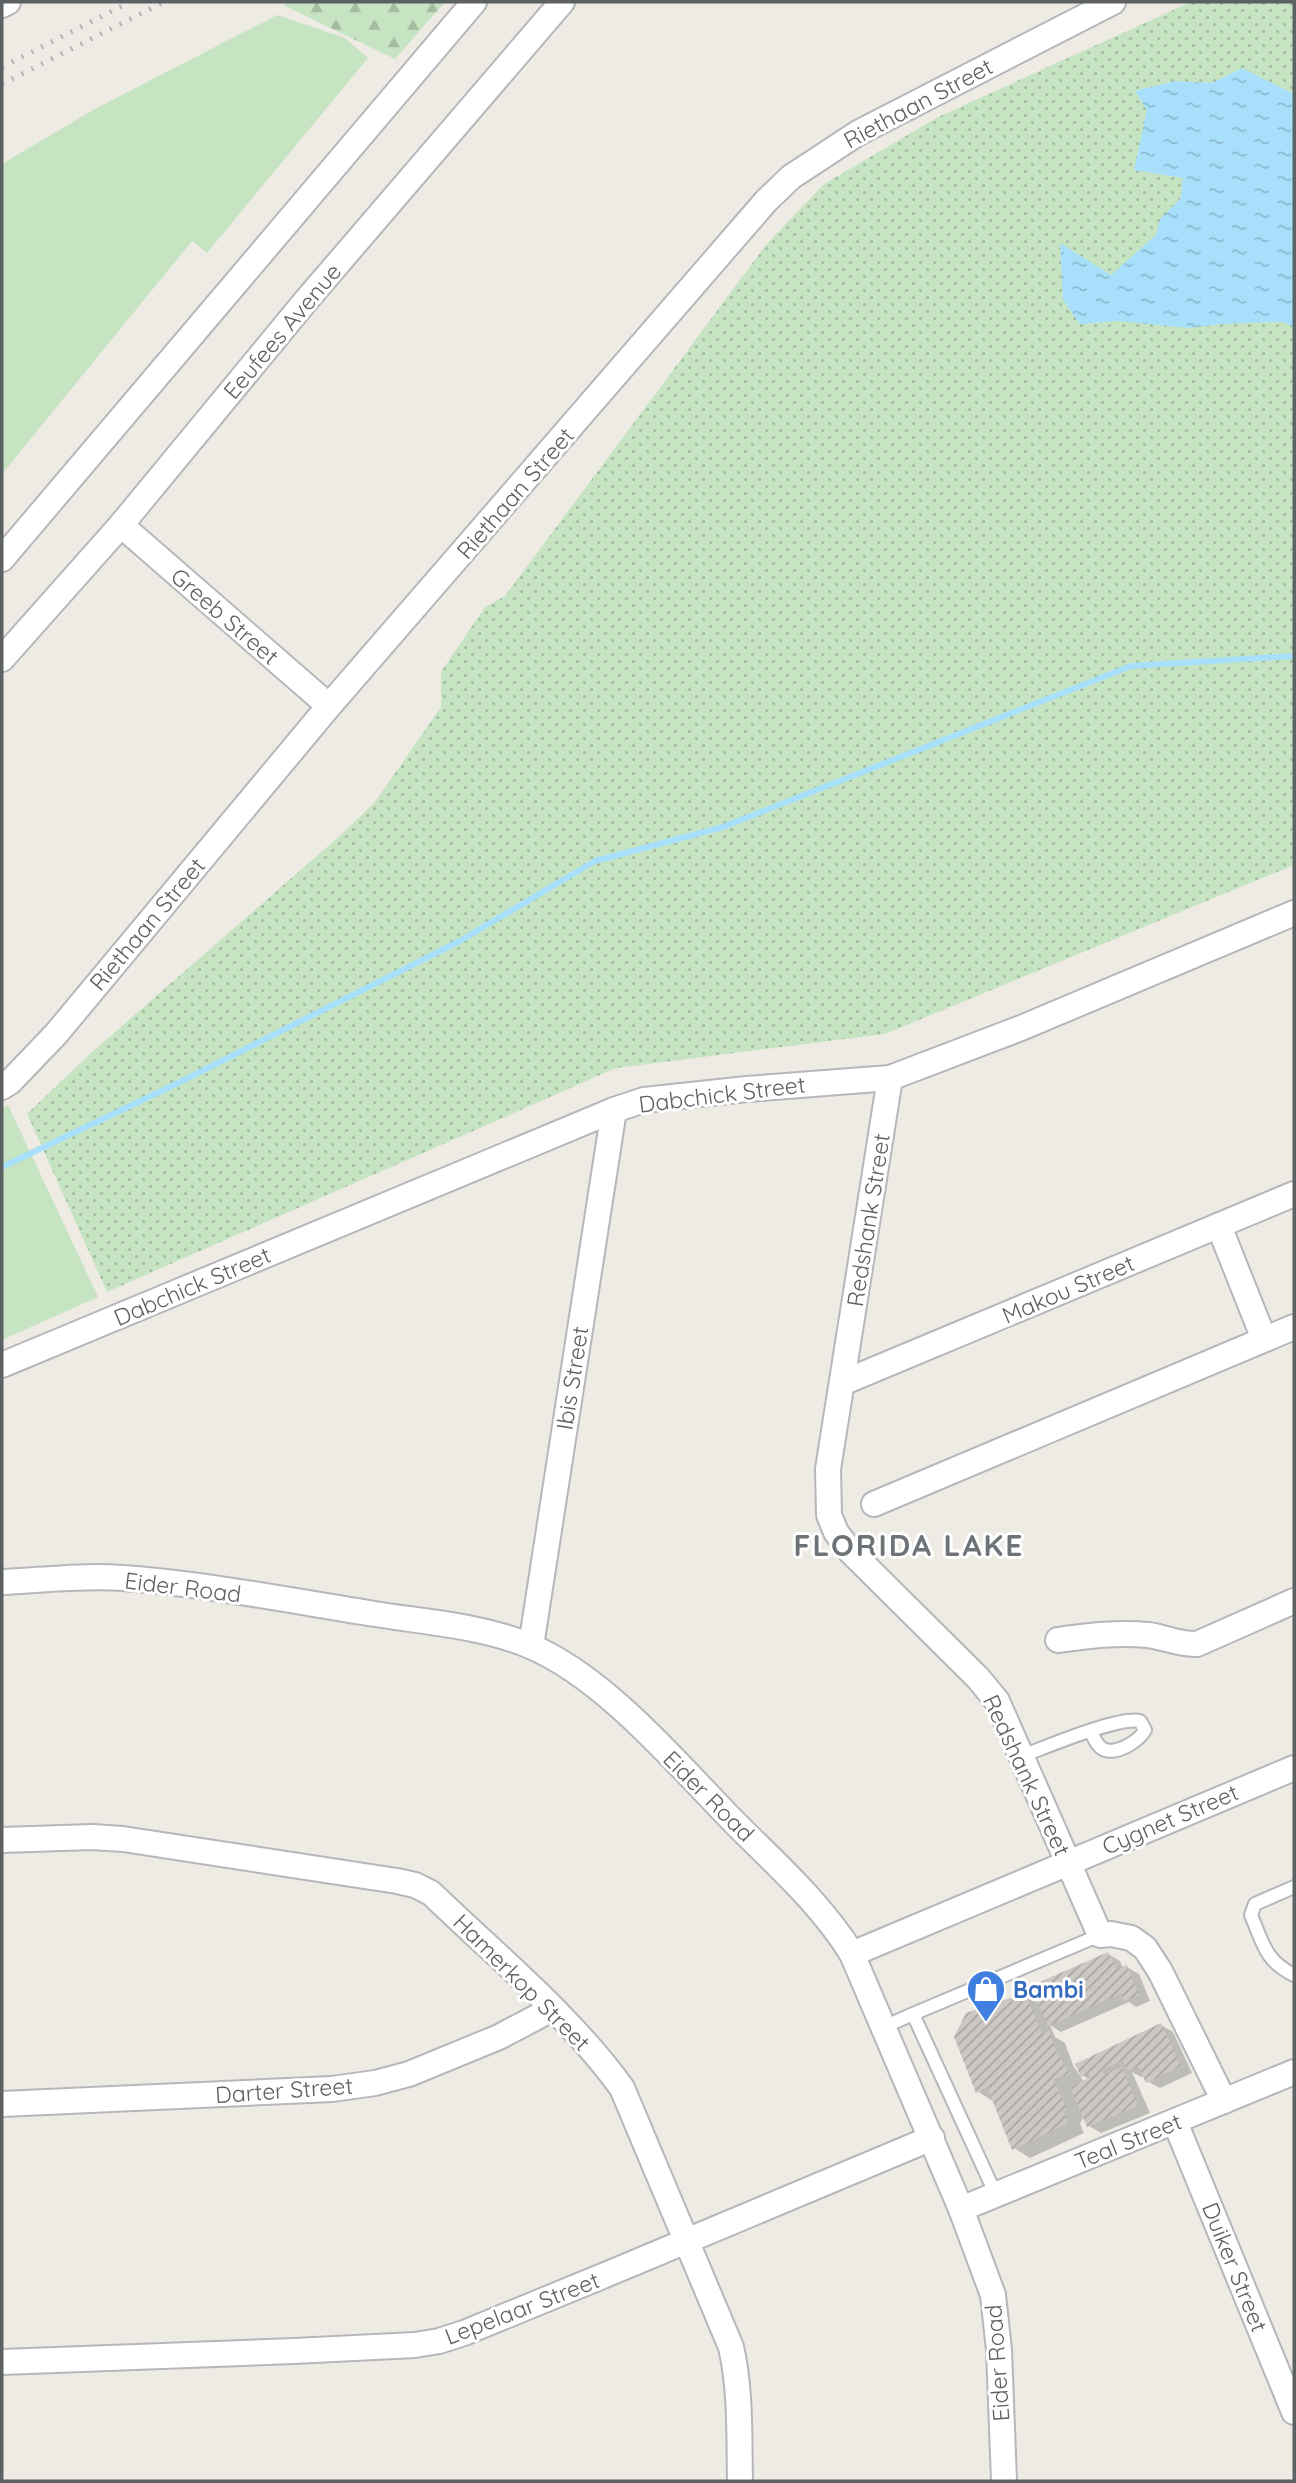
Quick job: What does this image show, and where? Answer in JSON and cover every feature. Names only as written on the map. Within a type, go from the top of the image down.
[{"type":"street","points":[[2,5],[8,2]]},
{"type":"street","points":[[2,559],[474,2]]},
{"type":"street","name":"Eeufees Avenue","points":[[2,659],[121,525],[304,303],[562,2]]},
{"type":"street","name":"Riethaan Street","points":[[2,1087],[56,1034],[329,706],[766,201],[790,177],[858,133],[912,103],[1113,2]]},
{"type":"street","name":"Greeb Street","points":[[121,525],[329,706]]},
{"type":"street","name":"Dabchick Street","points":[[2,1365],[614,1110],[644,1100],[890,1078],[999,1038],[1294,913]]},
{"type":"street","name":"Redshank Street","points":[[890,1078],[828,1469],[829,1515],[836,1532],[850,1551],[997,1700],[1100,1935]]},
{"type":"street","name":"Ibis Street","points":[[531,1646],[614,1110]]},
{"type":"street","name":"Makou Street","points":[[842,1383],[1294,1194]]},
{"type":"street","points":[[1219,1226],[1264,1339]]},
{"type":"street","points":[[874,1504],[1294,1327]]},
{"type":"street","name":"Eider Road","points":[[2,1582],[104,1577],[160,1582],[458,1627],[531,1646],[567,1664],[585,1677],[654,1741],[813,1902],[839,1933],[852,1954],[932,2138],[990,2287],[996,2312],[1004,2481]]},
{"type":"street","points":[[1058,1640],[1120,1634],[1154,1636],[1189,1645],[1197,1644],[1294,1601]]},
{"type":"street","name":"Cygnet Street","points":[[852,1954],[1294,1768]]},
{"type":"street","name":"Hamerkop Street","points":[[2,1840],[92,1837],[123,1839],[415,1885],[431,1893],[552,2009],[609,2070],[622,2088],[732,2347],[738,2406],[740,2481]]},
{"type":"street","points":[[1100,1935],[1131,1938],[1145,1948],[1160,1971],[1224,2101]]},
{"type":"street","name":"Darter Street","points":[[2,2104],[304,2090],[375,2083],[409,2074],[499,2037],[552,2009]]},
{"type":"street","name":"Teal Street","points":[[961,2209],[1294,2072]]},
{"type":"street","name":"Duiker Street","points":[[1175,2122],[1294,2412]]},
{"type":"street","name":"Lepelaar Street","points":[[2,2362],[294,2351],[415,2345],[439,2341],[464,2333],[932,2138]]},
{"type":"lane","points":[[1022,1756],[1091,1732]]},
{"type":"lane","points":[[1294,1887],[1255,1903],[1251,1915],[1272,1961],[1279,1968],[1294,1975]]},
{"type":"lane","points":[[884,2027],[1100,1935]]},
{"type":"lane","points":[[914,2014],[996,2195]]},
{"type":"green space","points":[[289,2],[445,2],[395,59],[283,5]]},
{"type":"green space","points":[[1191,2],[1294,4],[1294,865],[885,1034],[616,1068],[107,1292],[27,1114],[91,1053],[375,802],[441,707],[441,672],[485,607],[505,596],[766,245],[824,184],[938,117]]},
{"type":"green space","points":[[277,15],[345,38],[368,58],[207,253],[192,241],[2,474],[2,164],[93,110]]},
{"type":"green space","points":[[8,1105],[98,1297],[2,1340],[2,1108]]},
{"type":"water","points":[[1242,68],[1294,94],[1294,327],[1283,322],[1190,328],[1118,321],[1080,324],[1063,300],[1060,243],[1111,275],[1156,235],[1160,219],[1181,198],[1183,178],[1134,170],[1147,110],[1135,91],[1175,81],[1212,83]]},
{"type":"building","points":[[1108,1952],[1116,1968],[1127,1965],[1139,1995],[1123,2001],[1122,1993],[1048,2026],[1031,1986]]},
{"type":"building","points":[[1025,1993],[1042,2033],[1049,2031],[1057,2054],[1070,2074],[1054,2079],[1066,2108],[1064,2113],[1068,2123],[1012,2150],[987,2087],[976,2093],[954,2037],[966,2013]]},
{"type":"building","points":[[1161,2023],[1181,2066],[1146,2083],[1138,2066],[1128,2071],[1123,2060],[1102,2070],[1105,2075],[1122,2067],[1138,2106],[1087,2127],[1070,2087],[1091,2077],[1089,2074],[1081,2077],[1075,2064]]},
{"type":"waterway","points":[[2,1167],[174,1085],[458,942],[595,861],[723,827],[1131,666],[1294,656]]},
{"type":"railway","points":[[2,67],[130,2]]},
{"type":"railway","points":[[2,84],[164,2]]},
{"type":"place","name":"Bambi","points":[[986,2023]]},
{"type":"district","name":"FLORIDA LAKE","points":[[909,1545]]}]
